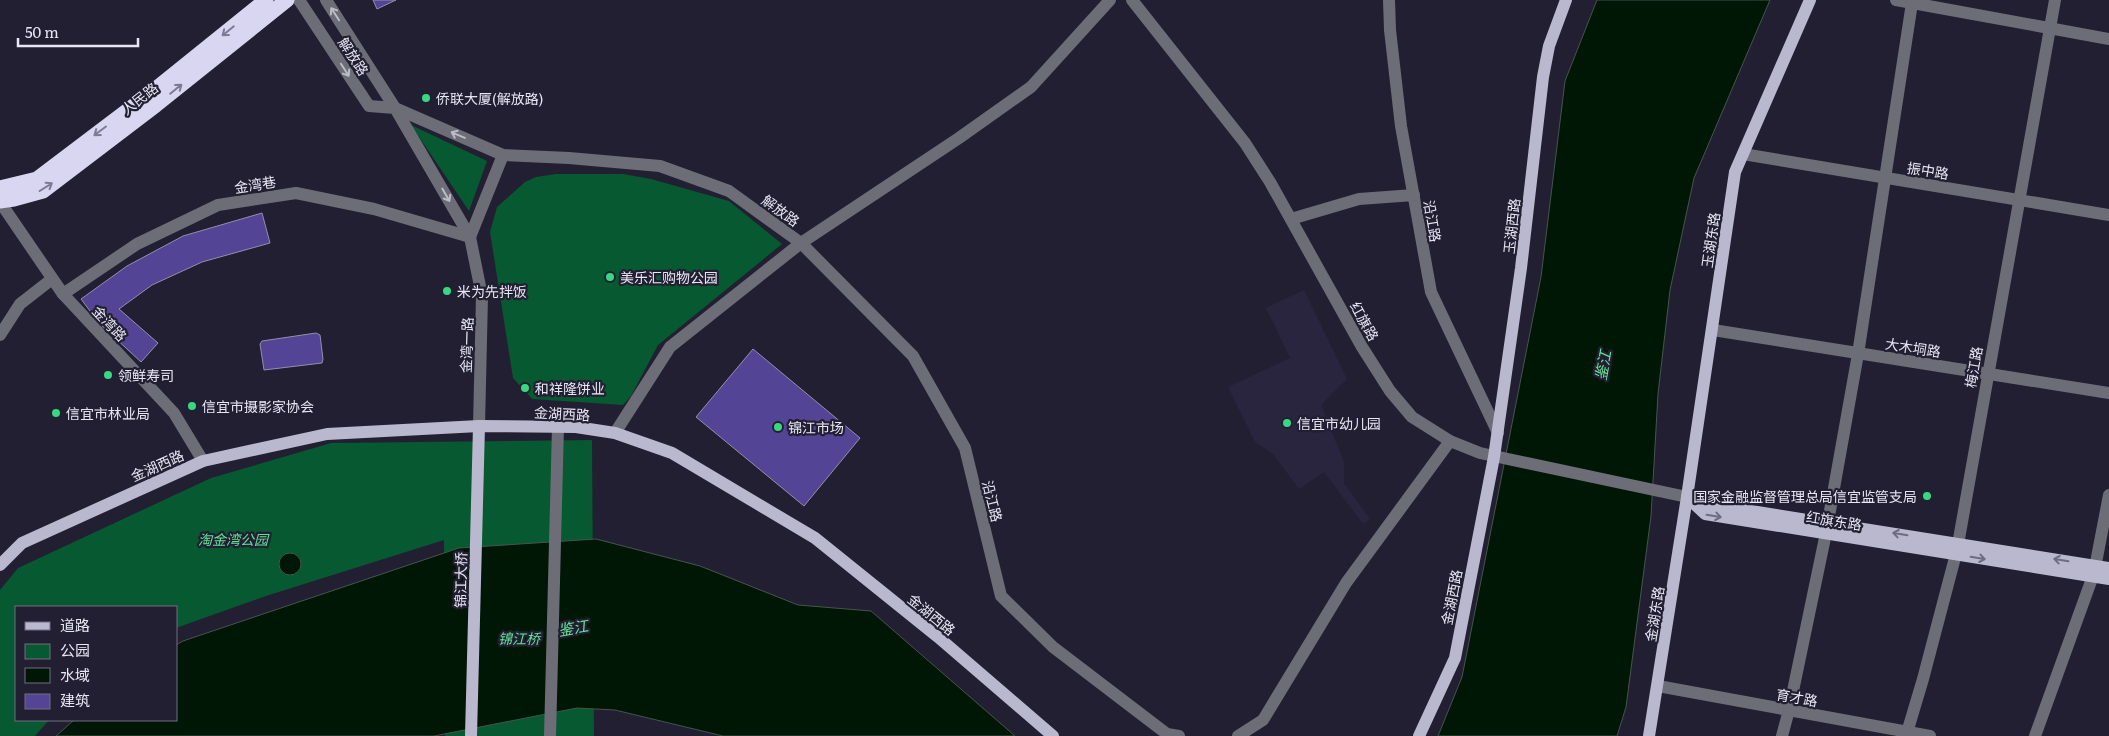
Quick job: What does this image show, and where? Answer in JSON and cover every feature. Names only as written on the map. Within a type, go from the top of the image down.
[{"type":"highway","name":"人民路","points":[[0,188],[37,179],[148,95],[266,0]]},
{"type":"highway","name":"人民路","points":[[0,201],[43,191],[156,105],[287,0]]},
{"type":"main road","name":"玉湖西路","points":[[1494,457],[1522,268],[1543,77],[1549,46],[1566,0]]},
{"type":"main road","name":"玉湖东路","points":[[1687,497],[1735,172],[1810,0]]},
{"type":"main road","name":"金湖西路","points":[[1,559],[22,543],[203,461],[327,434],[479,426],[558,426],[615,433],[672,453],[815,538],[938,637],[1053,736]]},
{"type":"main road","name":"锦江大桥","points":[[471,736],[479,426]]},
{"type":"main road","name":"金湖西路","points":[[1420,736],[1454,658],[1494,457]]},
{"type":"main road","name":"红旗东路","points":[[1687,497],[1707,504],[1827,528],[2094,571],[2109,579]]},
{"type":"main road","name":"金湖东路","points":[[1649,736],[1687,497]]},
{"type":"main road","name":"红旗东路","points":[[2094,571],[2109,568]]},
{"type":"street","name":"解放路","points":[[300,0],[369,106],[395,108],[503,155],[569,158],[660,166],[729,190],[801,243],[959,138],[1031,87],[1110,0]]},
{"type":"street","name":"解放路","points":[[326,0],[395,108]]},
{"type":"street","name":"红旗路","points":[[1132,0],[1245,143],[1291,219],[1362,347],[1390,391],[1412,417],[1450,441],[1494,457],[1687,497]]},
{"type":"street","name":"沿江路","points":[[1389,0],[1390,30],[1400,116],[1431,292],[1498,433]]},
{"type":"street","points":[[1896,0],[2109,38]]},
{"type":"street","name":"梅江路","points":[[1906,734],[1957,549],[2055,0]]},
{"type":"street","points":[[1782,736],[1827,528],[1858,354],[1912,3]]},
{"type":"street","points":[[395,108],[470,237]]},
{"type":"street","name":"振中路","points":[[1743,154],[2109,215]]},
{"type":"street","points":[[470,237],[503,155]]},
{"type":"street","name":"金湾巷","points":[[63,294],[137,244],[218,205],[296,193],[374,209],[470,237]]},
{"type":"street","points":[[1291,219],[1358,199],[1414,195]]},
{"type":"street","name":"金湾路","points":[[0,201],[63,294],[174,412],[203,461]]},
{"type":"street","name":"金湾一路","points":[[470,237],[482,296],[479,426]]},
{"type":"street","points":[[615,433],[670,347],[801,243]]},
{"type":"street","name":"沿江路","points":[[801,243],[913,356],[933,391],[965,448],[1001,596],[1053,647],[1167,734],[1179,736]]},
{"type":"street","points":[[0,335],[20,304],[52,279]]},
{"type":"street","name":"大木垌路","points":[[1713,330],[2109,393]]},
{"type":"street","points":[[550,736],[558,426]]},
{"type":"street","points":[[1238,736],[1263,720],[1346,583],[1450,441]]},
{"type":"street","points":[[2035,736],[2094,571],[2109,495]]},
{"type":"street","name":"育才路","points":[[1658,686],[1906,734],[1930,736]]},
{"type":"shaded area","name":"信宜市幼儿园","points":[[1304,290],[1347,379],[1321,405],[1344,462],[1344,483],[1370,519],[1363,524],[1324,472],[1299,489],[1273,454],[1255,442],[1228,387],[1290,358],[1266,308]]},
{"type":"green space","points":[[411,125],[487,161],[469,211]]},
{"type":"green space","points":[[556,174],[623,174],[651,179],[729,201],[782,244],[658,345],[631,396],[623,405],[532,399],[513,378],[490,232],[497,207],[525,182],[536,177]]},
{"type":"green space","points":[[592,440],[594,736],[445,736],[444,540],[266,596],[178,627],[178,606],[15,606],[15,721],[48,721],[35,736],[0,736],[0,590],[18,568],[211,478],[331,443]]},
{"type":"water","name":"鉴江","points":[[1597,0],[1770,0],[1694,178],[1670,290],[1658,394],[1651,516],[1626,707],[1617,736],[1438,736],[1462,677],[1541,277],[1565,81]]},
{"type":"water","name":"鉴江","points":[[596,539],[700,566],[798,605],[871,611],[1015,736],[723,736],[615,710],[577,708],[434,736],[56,736],[73,721],[178,721],[178,644],[459,548]]},
{"type":"water","points":[[290,553],[298,556],[301,564],[298,572],[290,575],[282,572],[279,564],[282,556]]},
{"type":"building","points":[[373,0],[396,0],[377,9]]},
{"type":"building","points":[[262,213],[270,243],[202,262],[152,285],[119,309],[158,343],[141,362],[99,323],[81,299],[127,266],[183,236]]},
{"type":"building","points":[[316,333],[320,335],[322,363],[264,370],[260,344],[262,341]]},
{"type":"building","name":"锦江市场","points":[[753,349],[860,438],[804,506],[696,417]]},
{"type":"place","name":"侨联大厦(解放路)","points":[[426,98]]},
{"type":"place","name":"美乐汇购物公园","points":[[610,277]]},
{"type":"place","name":"米为先拌饭","points":[[447,291]]},
{"type":"place","name":"领鲜寿司","points":[[108,375]]},
{"type":"place","name":"和祥隆饼业","points":[[525,388]]},
{"type":"place","name":"信宜市摄影家协会","points":[[192,406]]},
{"type":"place","name":"信宜市林业局","points":[[56,413]]},
{"type":"place","name":"信宜市幼儿园","points":[[1287,423]]},
{"type":"place","name":"锦江市场","points":[[778,427]]},
{"type":"place","name":"国家金融监督管理总局信宜监管支局","points":[[1927,496]]},
{"type":"park label","name":"淘金湾公园","points":[[233,539]]},
{"type":"park label","name":"锦江桥","points":[[519,638]]}]
